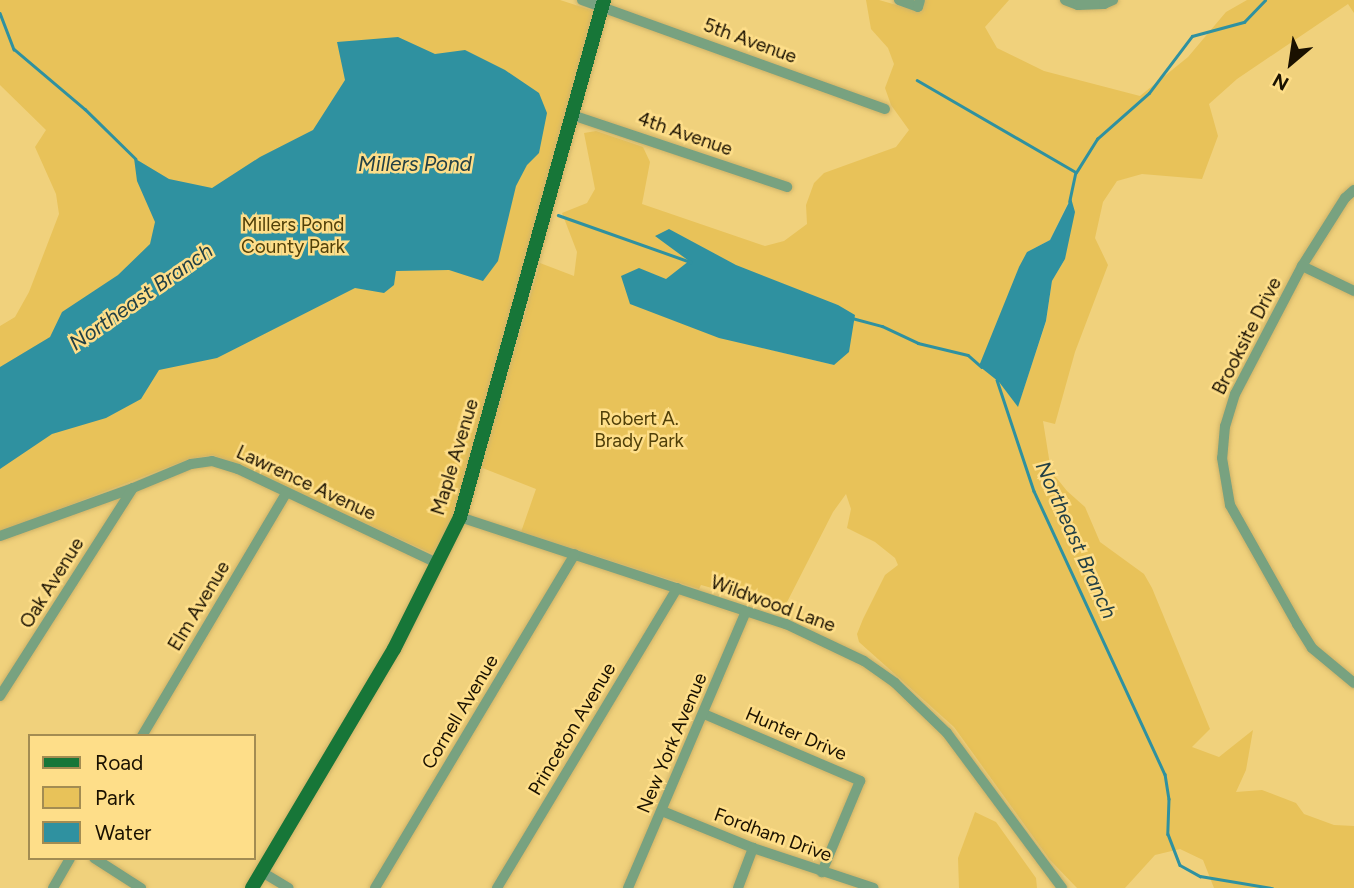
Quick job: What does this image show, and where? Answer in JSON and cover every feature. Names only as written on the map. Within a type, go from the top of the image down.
[{"type":"main road","name":"Maple Avenue","points":[[252,888],[394,649],[460,517],[604,3]]},
{"type":"street","name":"5th Avenue","points":[[582,0],[604,3],[885,109]]},
{"type":"street","points":[[899,0],[919,3]]},
{"type":"street","points":[[1065,0],[1078,5],[1104,4],[1113,0]]},
{"type":"street","name":"4th Avenue","points":[[572,115],[786,187]]},
{"type":"street","name":"Brooksite Drive","points":[[1354,190],[1333,216],[1302,266],[1235,394],[1225,426],[1222,458],[1230,505],[1312,648],[1337,672],[1354,683]]},
{"type":"street","points":[[1302,266],[1354,291]]},
{"type":"street","name":"Lawrence Avenue","points":[[0,536],[133,488],[181,467],[212,460],[238,469],[437,563]]},
{"type":"street","name":"Oak Avenue","points":[[0,696],[133,488]]},
{"type":"street","name":"Elm Avenue","points":[[143,734],[286,493]]},
{"type":"street","name":"Wildwood Lane","points":[[460,517],[746,612],[829,642],[864,661],[895,683],[947,733],[1062,888]]},
{"type":"street","name":"Cornell Avenue","points":[[375,888],[575,554]]},
{"type":"street","name":"Princeton Avenue","points":[[497,888],[677,588]]},
{"type":"street","name":"New York Avenue","points":[[628,888],[746,612]]},
{"type":"street","name":"Hunter Drive","points":[[704,714],[860,781],[822,872]]},
{"type":"street","name":"Fordham Drive","points":[[662,811],[752,848],[874,888]]},
{"type":"street","points":[[738,888],[752,848]]},
{"type":"street","points":[[52,888],[69,860]]},
{"type":"street","points":[[96,860],[141,888]]},
{"type":"street","points":[[262,872],[289,888]]},
{"type":"green space","name":"Millers Pond County Park","points":[[0,0],[560,0],[594,11],[455,513],[433,554],[213,455],[189,459],[0,532],[0,326],[15,317],[29,292],[59,214],[56,194],[35,147],[46,130],[0,85]]},
{"type":"green space","name":"Robert A. Brady Park","points":[[866,0],[879,0],[921,12],[925,0],[1009,0],[985,27],[997,48],[1044,71],[1140,96],[1188,57],[1226,12],[1247,0],[1354,0],[1354,13],[1348,4],[1237,79],[1209,104],[1218,136],[1202,179],[1142,174],[1117,181],[1103,202],[1095,238],[1108,265],[1075,352],[1055,424],[1043,421],[1051,471],[1067,491],[1085,507],[1100,542],[1144,574],[1152,588],[1210,729],[1192,747],[1219,757],[1253,730],[1246,770],[1236,792],[1262,790],[1296,803],[1304,814],[1334,825],[1354,826],[1354,888],[1214,888],[1203,860],[1180,849],[1155,855],[1125,888],[1077,888],[1050,860],[954,727],[859,642],[857,634],[885,575],[898,565],[895,558],[875,542],[847,528],[851,509],[846,494],[833,512],[784,608],[701,585],[699,589],[521,532],[536,489],[480,467],[540,263],[574,276],[577,252],[562,213],[587,203],[595,189],[584,133],[596,131],[643,147],[650,162],[642,204],[765,246],[784,241],[807,224],[806,205],[814,183],[824,173],[896,147],[909,130],[891,105],[885,88],[894,64],[888,48],[871,29]],"holes":[[[1070,199],[1065,259],[1052,281],[1046,322],[1018,406],[999,382],[1027,252],[1050,240]],[[790,292],[838,305],[834,365],[728,337]]]},
{"type":"green space","points":[[975,812],[996,822],[1036,878],[1037,888],[959,888],[958,858]]},
{"type":"water","name":"Millers Pond","points":[[398,37],[435,54],[465,50],[505,70],[539,93],[547,113],[539,153],[527,165],[516,186],[498,261],[483,281],[449,270],[396,271],[394,285],[384,293],[355,288],[217,358],[159,370],[141,399],[106,418],[52,434],[0,469],[0,367],[50,337],[62,312],[118,275],[150,244],[155,222],[137,181],[134,158],[169,179],[212,188],[260,157],[313,130],[345,80],[337,42]]},
{"type":"water","points":[[1071,198],[1075,212],[1065,259],[1052,281],[1046,321],[1018,407],[999,382],[979,366],[1027,252],[1050,240]]},
{"type":"water","points":[[669,229],[736,265],[838,305],[855,315],[849,352],[834,365],[719,338],[630,304],[621,276],[639,268],[666,279],[689,261],[655,236]]},
{"type":"waterway","points":[[1077,171],[1097,139],[1149,93],[1192,36],[1244,22],[1265,0]]},
{"type":"waterway","points":[[0,13],[14,49],[85,109],[136,159]]},
{"type":"waterway","points":[[917,80],[1076,172],[1070,201]]},
{"type":"waterway","name":"Northeast Branch","points":[[558,215],[691,262]]},
{"type":"waterway","name":"Northeast Branch","points":[[852,318],[882,326],[918,343],[968,355],[982,367]]},
{"type":"waterway","name":"Northeast Branch","points":[[997,380],[1034,491],[1165,774],[1169,799],[1168,834],[1180,865],[1200,876],[1272,888]]}]
